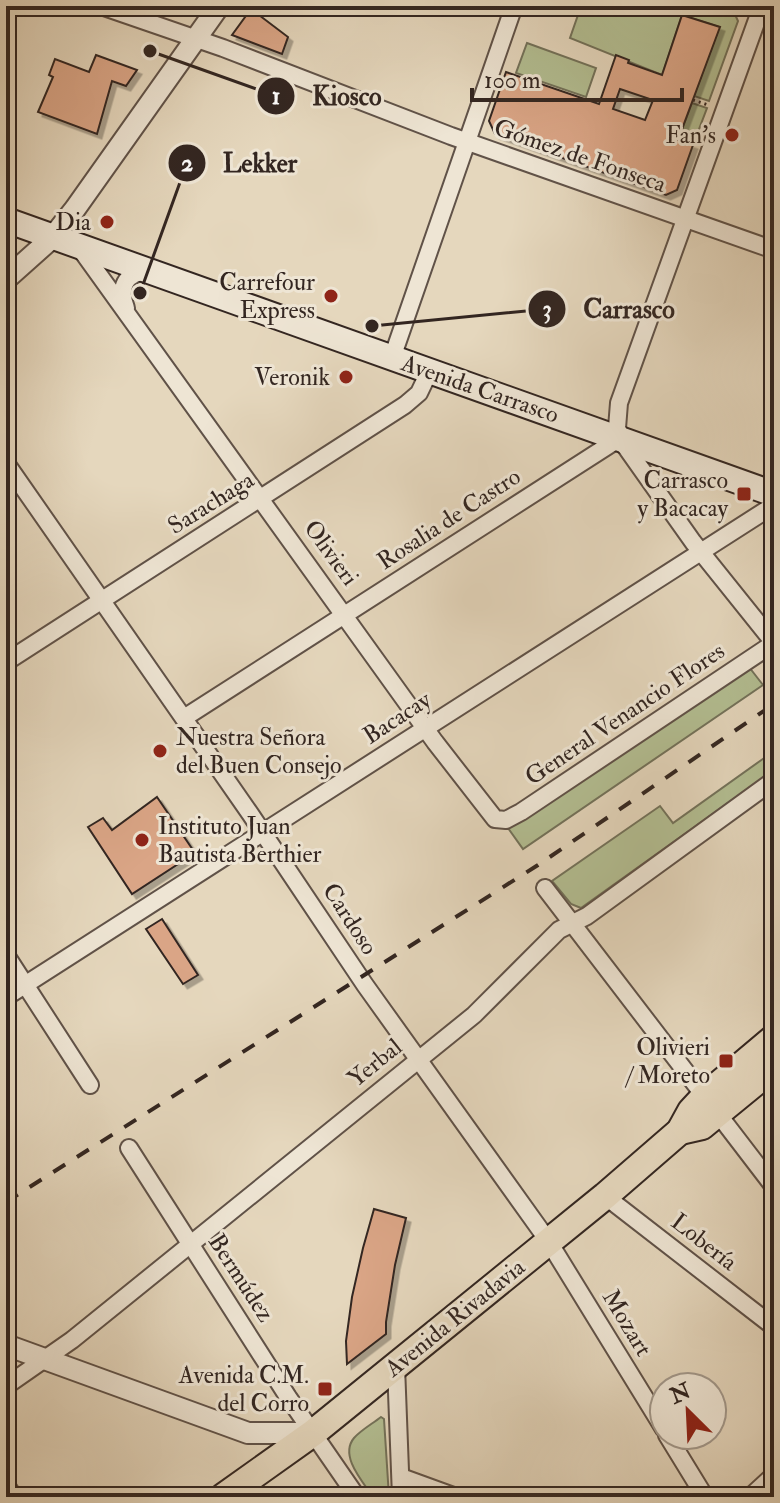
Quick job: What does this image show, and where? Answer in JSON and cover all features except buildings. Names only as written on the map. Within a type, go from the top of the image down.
[{"type":"main road","name":"Avenida Carrasco","points":[[6,220],[774,494]]},
{"type":"main road","name":"Avenida Rivadavia","points":[[223,1497],[313,1433],[605,1196],[680,1131],[702,1126],[711,1106],[774,1038]]},
{"type":"main road","name":"Avenida Rivadavia","points":[[711,1106],[774,1067]]},
{"type":"street","name":"Gómez de Fonseca","points":[[101,6],[774,250]]},
{"type":"street","points":[[6,279],[52,238],[219,6]]},
{"type":"street","points":[[392,358],[514,6]]},
{"type":"street","points":[[774,10],[763,6],[619,403],[617,428],[620,438],[702,553],[774,643]]},
{"type":"street","name":"Olivieri","points":[[79,247],[426,728],[491,816],[500,820]]},
{"type":"street","points":[[126,309],[122,292],[126,280],[135,273],[147,271]]},
{"type":"street","name":"Sarachaga","points":[[6,662],[405,405],[419,393],[429,372]]},
{"type":"street","name":"Rosalia de Castro","points":[[184,718],[620,438]]},
{"type":"street","name":"Cardoso","points":[[6,463],[263,831],[365,985],[549,1242]]},
{"type":"street","name":"Bacacay","points":[[6,997],[774,505]]},
{"type":"street","name":"General Venancio Flores","points":[[500,820],[521,812],[774,643]]},
{"type":"street","name":"Yerbal","points":[[6,1386],[47,1359],[474,1015],[559,930],[587,916],[774,780]]},
{"type":"street","points":[[545,888],[774,1187]]},
{"type":"street","points":[[6,955],[90,1085]]},
{"type":"street","name":"Bermúdez","points":[[129,1148],[357,1497]]},
{"type":"street","name":"Lobería","points":[[605,1196],[774,1327]]},
{"type":"street","name":"Mozart","points":[[549,1242],[648,1403]]},
{"type":"street","points":[[6,1345],[248,1433],[313,1433]]},
{"type":"street","points":[[396,1366],[401,1497]]},
{"type":"street","points":[[677,1451],[705,1497]]},
{"type":"street","points":[[750,1497],[774,1475]]},
{"type":"street","points":[[401,1477],[456,1497]]},
{"type":"street","points":[[6,1485],[14,1497]]},
{"type":"path","points":[[693,100],[708,105]]},
{"type":"green space","points":[[571,6],[723,6],[733,10],[738,21],[709,101],[694,96],[719,27],[682,15],[662,75],[570,38],[579,12]]},
{"type":"green space","points":[[527,43],[596,68],[586,97],[516,73]]},
{"type":"green space","points":[[692,103],[707,108],[693,145],[678,140]]},
{"type":"green space","points":[[749,667],[763,685],[523,849],[508,828]]},
{"type":"green space","points":[[774,751],[774,770],[581,908],[571,904],[552,881],[660,806],[673,823]]},
{"type":"green space","points":[[381,1417],[384,1419],[389,1497],[373,1497],[354,1469],[349,1453],[354,1438]]},
{"type":"railway","points":[[6,1202],[538,865],[774,704]]},
{"type":"place","name":"Kiosco","points":[[150,51]]},
{"type":"place","name":"Fan's","points":[[732,135]]},
{"type":"place","name":"Dia","points":[[107,222]]},
{"type":"place","name":"Lekker","points":[[140,293]]},
{"type":"place","name":"Carrefour Express","points":[[331,296]]},
{"type":"place","name":"Carrasco","points":[[372,326]]},
{"type":"place","name":"Veronik","points":[[346,377]]},
{"type":"place","name":"Carrasco y Bacacay","points":[[744,494]]},
{"type":"place","name":"Nuestra Señora del Buen Consejo","points":[[160,751]]},
{"type":"place","name":"Instituto Juan Bautista Berthier","points":[[142,840]]},
{"type":"place","name":"Olivieri / Moreto","points":[[726,1061]]},
{"type":"place","name":"Avenida C.M. del Corro","points":[[325,1389]]}]
